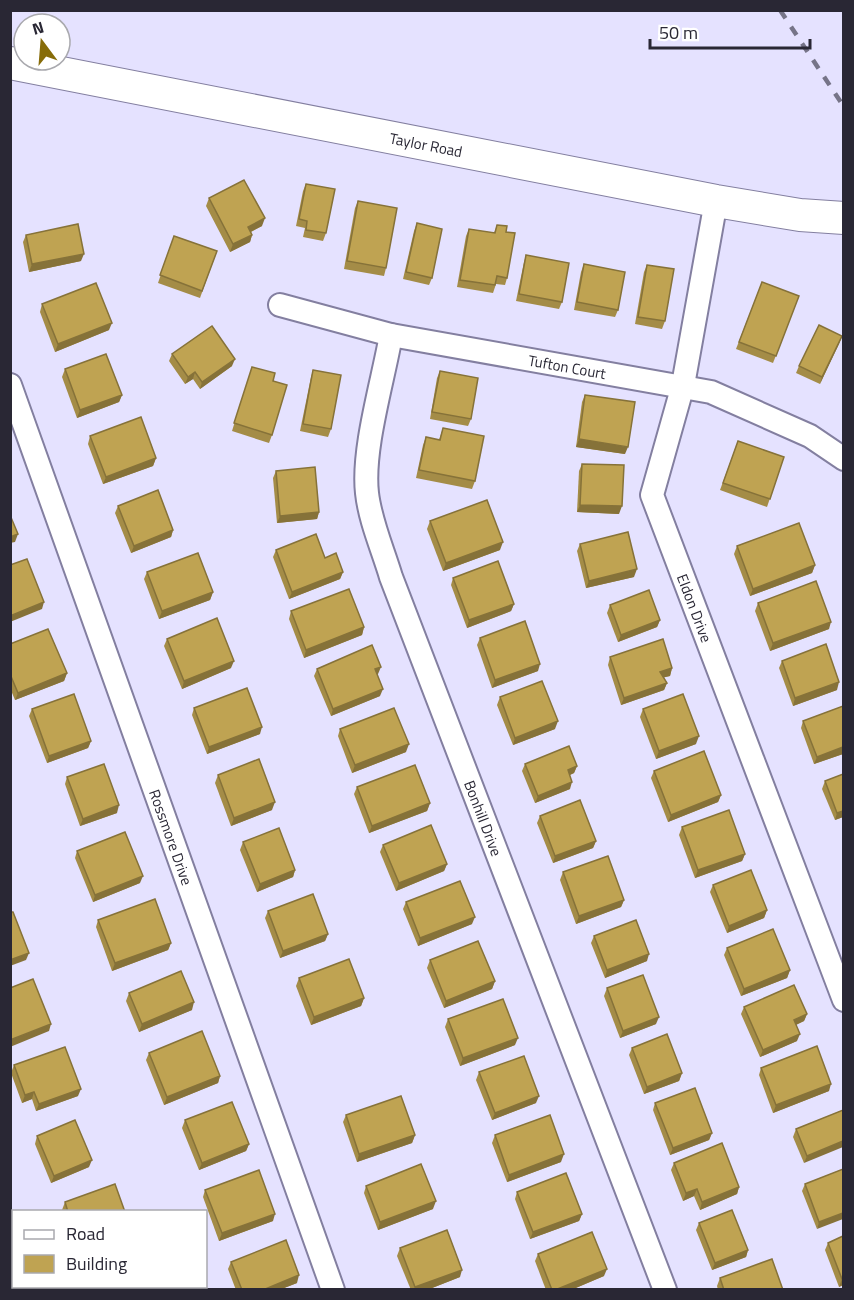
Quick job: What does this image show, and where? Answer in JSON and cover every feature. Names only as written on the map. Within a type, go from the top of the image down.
[{"type":"street","name":"Taylor Road","points":[[10,63],[716,201],[800,215],[843,218]]},
{"type":"street","name":"Eldon Drive","points":[[716,201],[683,386],[652,495],[843,1000]]},
{"type":"street","name":"Tufton Court","points":[[280,305],[392,335],[711,392],[810,436],[843,459]]},
{"type":"street","name":"Bonhill Drive","points":[[392,335],[367,458],[367,494],[374,521],[391,577],[665,1290]]},
{"type":"street","name":"Rossmore Drive","points":[[10,385],[333,1290]]},
{"type":"building","points":[[244,180],[265,218],[248,227],[252,235],[233,244],[209,198]]},
{"type":"building","points":[[306,184],[335,189],[326,233],[306,230],[307,221],[299,219]]},
{"type":"building","points":[[358,201],[397,208],[386,268],[347,261]]},
{"type":"building","points":[[417,223],[442,229],[432,278],[406,272]]},
{"type":"building","points":[[78,224],[84,254],[32,264],[26,235]]},
{"type":"building","points":[[497,225],[507,226],[506,232],[515,233],[507,278],[497,276],[495,285],[460,280],[469,229],[495,233]]},
{"type":"building","points":[[174,236],[217,251],[202,291],[160,275]]},
{"type":"building","points":[[526,255],[569,263],[562,302],[519,294]]},
{"type":"building","points":[[584,264],[625,272],[618,310],[577,302]]},
{"type":"building","points":[[647,265],[674,269],[665,321],[638,317]]},
{"type":"building","points":[[762,282],[799,296],[776,356],[739,342]]},
{"type":"building","points":[[96,283],[112,323],[58,344],[42,304]]},
{"type":"building","points":[[819,325],[842,336],[822,377],[799,366]]},
{"type":"building","points":[[212,326],[235,359],[202,382],[195,372],[188,377],[172,354]]},
{"type":"building","points":[[106,354],[122,395],[80,410],[65,369]]},
{"type":"building","points":[[252,367],[275,373],[273,381],[287,385],[272,435],[234,423]]},
{"type":"building","points":[[313,370],[341,375],[331,429],[303,424]]},
{"type":"building","points":[[440,371],[478,378],[471,419],[432,412]]},
{"type":"building","points":[[585,395],[635,402],[628,447],[579,439]]},
{"type":"building","points":[[141,417],[156,458],[106,477],[90,436]]},
{"type":"building","points":[[443,428],[484,436],[475,481],[419,470],[426,437],[440,440]]},
{"type":"building","points":[[738,441],[784,457],[770,499],[723,483]]},
{"type":"building","points":[[582,464],[624,465],[622,506],[580,505]]},
{"type":"building","points":[[315,467],[319,512],[280,516],[276,471]]},
{"type":"building","points":[[158,490],[173,530],[134,546],[118,506]]},
{"type":"building","points":[[487,500],[503,542],[446,563],[430,521]]},
{"type":"building","points":[[10,515],[18,534],[10,537]]},
{"type":"building","points":[[799,523],[815,565],[753,589],[737,546]]},
{"type":"building","points":[[628,532],[637,569],[589,581],[580,544]]},
{"type":"building","points":[[316,534],[325,558],[336,553],[343,572],[292,592],[276,550]]},
{"type":"building","points":[[198,553],[213,592],[162,611],[147,572]]},
{"type":"building","points":[[27,559],[44,602],[10,616],[10,565]]},
{"type":"building","points":[[498,561],[514,604],[469,620],[453,578]]},
{"type":"building","points":[[816,581],[831,622],[773,643],[758,603]]},
{"type":"building","points":[[349,589],[364,627],[306,650],[291,611]]},
{"type":"building","points":[[649,590],[660,620],[621,635],[610,605]]},
{"type":"building","points":[[217,618],[234,661],[184,681],[167,639]]},
{"type":"building","points":[[525,621],[540,664],[495,680],[480,638]]},
{"type":"building","points":[[48,629],[67,673],[18,693],[10,674],[10,644]]},
{"type":"building","points":[[663,639],[672,668],[660,672],[667,683],[624,698],[610,657]]},
{"type":"building","points":[[826,644],[839,682],[795,698],[782,661]]},
{"type":"building","points":[[372,645],[381,667],[375,669],[383,689],[333,709],[317,669]]},
{"type":"building","points":[[542,681],[558,721],[515,738],[500,697]]},
{"type":"building","points":[[247,688],[262,727],[209,747],[194,708]]},
{"type":"building","points":[[74,694],[91,741],[49,756],[32,709]]},
{"type":"building","points":[[683,694],[699,736],[659,751],[643,709]]},
{"type":"building","points":[[843,706],[843,747],[817,757],[803,721]]},
{"type":"building","points":[[394,708],[409,744],[355,765],[340,729]]},
{"type":"building","points":[[569,746],[577,766],[568,770],[572,782],[538,796],[525,764]]},
{"type":"building","points":[[704,751],[721,795],[671,815],[654,771]]},
{"type":"building","points":[[259,759],[275,802],[234,818],[218,775]]},
{"type":"building","points":[[104,764],[119,805],[83,819],[67,777]]},
{"type":"building","points":[[415,765],[430,803],[372,826],[357,787]]},
{"type":"building","points":[[843,774],[843,811],[837,813],[825,781]]},
{"type":"building","points":[[580,800],[596,841],[555,856],[540,816]]},
{"type":"building","points":[[729,810],[745,854],[698,870],[682,827]]},
{"type":"building","points":[[431,825],[447,864],[399,883],[383,845]]},
{"type":"building","points":[[279,828],[295,870],[260,884],[243,842]]},
{"type":"building","points":[[125,832],[143,876],[95,895],[77,851]]},
{"type":"building","points":[[608,856],[624,900],[579,916],[563,872]]},
{"type":"building","points":[[751,870],[767,910],[729,926],[713,885]]},
{"type":"building","points":[[460,881],[475,917],[420,938],[406,902]]},
{"type":"building","points":[[313,894],[328,934],[283,951],[268,911]]},
{"type":"building","points":[[155,899],[171,943],[115,963],[98,920]]},
{"type":"building","points":[[10,912],[13,912],[29,953],[10,960]]},
{"type":"building","points":[[636,920],[649,954],[607,970],[594,936]]},
{"type":"building","points":[[773,929],[790,970],[744,989],[727,948]]},
{"type":"building","points":[[478,941],[495,981],[446,1001],[430,960]]},
{"type":"building","points":[[349,959],[364,998],[314,1017],[299,978]]},
{"type":"building","points":[[181,971],[194,1002],[142,1024],[129,993]]},
{"type":"building","points":[[643,975],[659,1017],[623,1031],[607,988]]},
{"type":"building","points":[[33,979],[51,1024],[10,1040],[10,988]]},
{"type":"building","points":[[794,985],[807,1014],[794,1020],[800,1034],[763,1050],[744,1007]]},
{"type":"building","points":[[503,999],[518,1038],[463,1058],[448,1019]]},
{"type":"building","points":[[202,1031],[220,1076],[167,1097],[149,1053]]},
{"type":"building","points":[[667,1034],[682,1073],[647,1087],[632,1048]]},
{"type":"building","points":[[817,1046],[831,1084],[776,1105],[761,1068]]},
{"type":"building","points":[[65,1047],[81,1089],[39,1104],[34,1092],[25,1095],[14,1065]]},
{"type":"building","points":[[524,1056],[539,1096],[495,1113],[479,1072]]},
{"type":"building","points":[[695,1088],[712,1133],[673,1148],[655,1103]]},
{"type":"building","points":[[401,1096],[415,1135],[359,1154],[346,1115]]},
{"type":"building","points":[[232,1102],[249,1144],[202,1163],[185,1120]]},
{"type":"building","points":[[843,1110],[843,1141],[807,1156],[796,1129]]},
{"type":"building","points":[[550,1115],[564,1154],[509,1175],[495,1135]]},
{"type":"building","points":[[75,1120],[92,1160],[54,1176],[37,1136]]},
{"type":"building","points":[[722,1143],[739,1187],[702,1202],[697,1189],[686,1193],[674,1163]]},
{"type":"building","points":[[421,1164],[436,1201],[380,1222],[366,1186]]},
{"type":"building","points":[[843,1169],[843,1213],[819,1222],[805,1184]]},
{"type":"building","points":[[259,1170],[275,1214],[222,1233],[205,1190]]},
{"type":"building","points":[[566,1173],[582,1214],[533,1232],[517,1192]]},
{"type":"building","points":[[115,1184],[124,1210],[67,1210],[65,1202]]},
{"type":"building","points":[[732,1210],[748,1250],[715,1263],[699,1223]]},
{"type":"building","points":[[447,1230],[462,1270],[415,1287],[400,1248]]},
{"type":"building","points":[[592,1232],[607,1269],[552,1290],[538,1254]]},
{"type":"building","points":[[843,1236],[843,1279],[842,1279],[828,1243]]},
{"type":"building","points":[[286,1240],[299,1275],[263,1290],[242,1290],[231,1262]]},
{"type":"building","points":[[772,1259],[783,1290],[724,1290],[720,1278]]},
{"type":"building","points":[[98,1288],[138,1288],[139,1290],[99,1290]]},
{"type":"railway","points":[[780,10],[844,107]]}]
